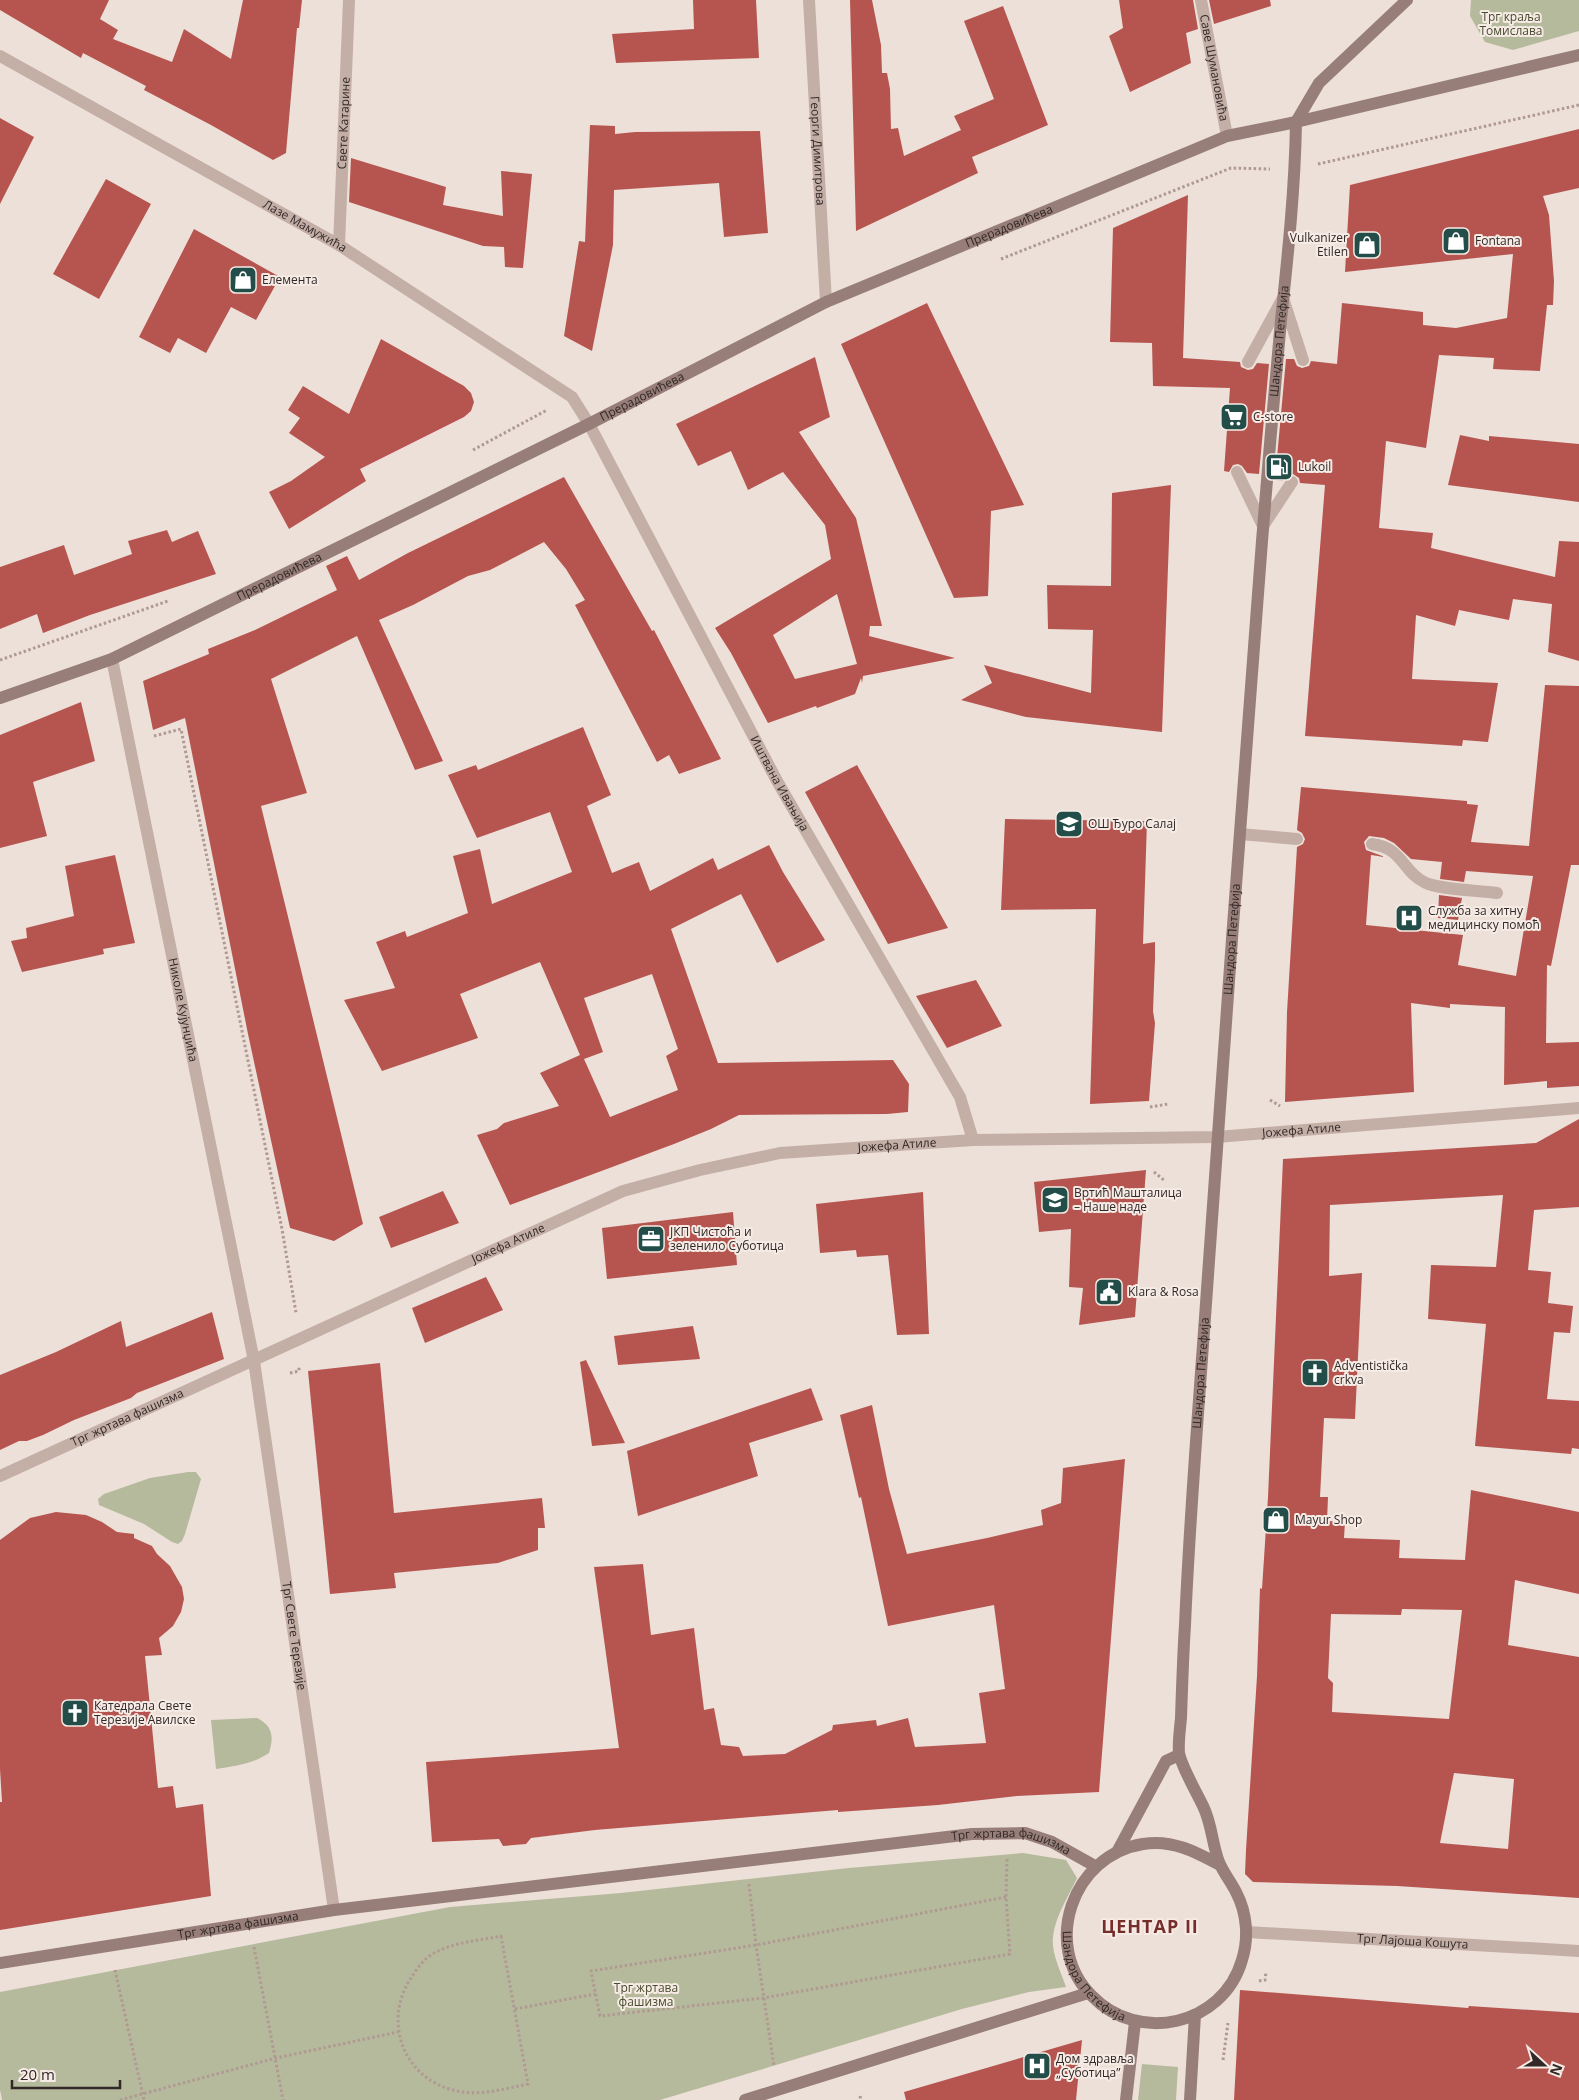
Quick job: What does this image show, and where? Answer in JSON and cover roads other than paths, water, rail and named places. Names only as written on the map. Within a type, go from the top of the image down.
[{"type":"street","name":"Свете Катарине","points":[[339,246],[349,0]]},
{"type":"street","name":"Георги Димитрова","points":[[809,0],[826,302]]},
{"type":"street","name":"Саве Шумановића","points":[[1201,0],[1227,136]]},
{"type":"street","points":[[1296,122],[1319,83],[1407,0]]},
{"type":"street","points":[[1296,122],[1579,55]]},
{"type":"street","name":"Лазе Мамужића","points":[[0,56],[339,246],[572,397],[589,424]]},
{"type":"street","name":"Прерадовићева","points":[[0,698],[112,659],[589,424],[826,302],[1227,136],[1296,122]]},
{"type":"street","name":"Шандора Петефија","points":[[1220,1865],[1192,1850],[1169,1844],[1143,1844],[1117,1852],[1095,1866],[1078,1888],[1068,1914],[1066,1933],[1066,1942],[1073,1969],[1088,1993],[1109,2011],[1135,2022],[1165,2024],[1195,2015],[1215,2002],[1231,1984],[1242,1963],[1247,1932],[1241,1901],[1220,1865],[1208,1817],[1179,1755],[1186,1587],[1217,1136],[1264,526],[1296,170],[1296,122]]},
{"type":"street","points":[[1283,298],[1303,360]]},
{"type":"street","points":[[1248,362],[1283,298]]},
{"type":"street","name":"Иштвана Ивањија","points":[[589,424],[777,781],[960,1097],[973,1140]]},
{"type":"street","points":[[1237,472],[1264,526]]},
{"type":"street","points":[[1264,526],[1292,482]]},
{"type":"street","name":"Николе Кујунџића","points":[[112,659],[254,1361]]},
{"type":"street","points":[[1240,834],[1297,838]]},
{"type":"street","points":[[1372,844],[1382,845],[1392,850],[1417,878],[1430,885],[1497,892]]},
{"type":"street","name":"Јожефа Атиле","points":[[254,1361],[623,1191],[700,1170],[780,1153],[973,1140],[1217,1136],[1579,1108]]},
{"type":"street","name":"Трг Свете Терезије","points":[[254,1361],[334,1910]]},
{"type":"street","name":"Трг жртава фашизма","points":[[0,1476],[254,1361]]},
{"type":"street","name":"Шандора Петефија","points":[[1117,1852],[1166,1761],[1179,1755]]},
{"type":"street","name":"Трг жртава фашизма","points":[[0,1963],[334,1910],[972,1834],[1025,1833],[1052,1842],[1095,1866]]},
{"type":"street","name":"Трг Лајоша Кошута","points":[[1247,1932],[1579,1951]]},
{"type":"street","points":[[745,2100],[1088,1993]]},
{"type":"street","points":[[1190,2100],[1195,2015]]},
{"type":"street","name":"Шандора Петефија","points":[[1126,2100],[1135,2022]]},
{"type":"place","name":"Fontana","points":[[1456,241]]},
{"type":"place","name":"Vulkanizer Etilen","points":[[1367,245]]},
{"type":"place","name":"Елемента","points":[[243,280]]},
{"type":"place","name":"C-store","points":[[1234,417]]},
{"type":"place","name":"Lukoil","points":[[1279,467]]},
{"type":"place","name":"ОШ Ђуро Салај","points":[[1069,824]]},
{"type":"place","name":"Служба за хитну медицинску помоћ","points":[[1409,918]]},
{"type":"place","name":"Вртић Машталица – Наше наде","points":[[1055,1200]]},
{"type":"place","name":"ЈКП Чистоћа и зеленило Суботица","points":[[651,1239]]},
{"type":"place","name":"Klara & Rosa","points":[[1109,1292]]},
{"type":"place","name":"Adventistička crkva","points":[[1315,1373]]},
{"type":"place","name":"Mayur Shop","points":[[1276,1520]]},
{"type":"place","name":"Катедрала Свете Терезије Авилске","points":[[75,1713]]},
{"type":"place","name":"Дом здравља „Суботица”","points":[[1037,2066]]},
{"type":"district","name":"ЦЕНТАР II","points":[[1150,1927]]},
{"type":"park label","name":"Трг краља Томислава","points":[[1511,24]]}]
